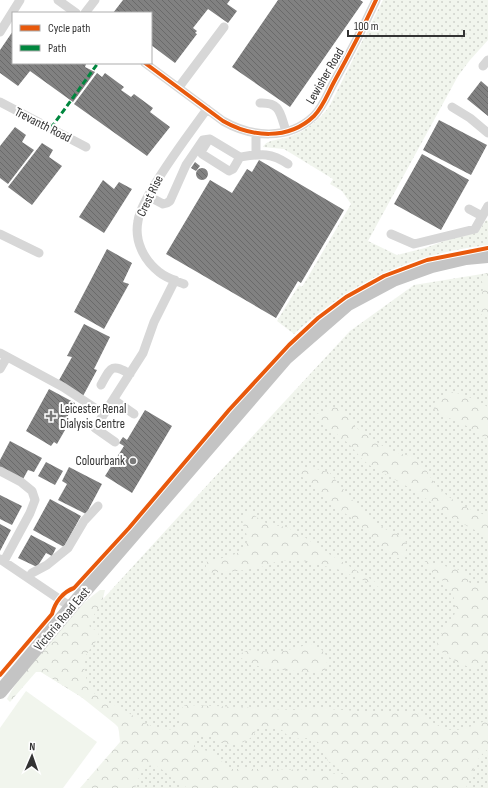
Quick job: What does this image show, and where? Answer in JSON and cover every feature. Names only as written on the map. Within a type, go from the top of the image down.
[{"type":"highway","name":"Victoria Road East","points":[[0,692],[71,607],[286,358],[348,304],[393,280],[432,266],[466,258],[488,256]]},
{"type":"street","points":[[12,12],[20,0]]},
{"type":"street","points":[[58,0],[75,12]]},
{"type":"street","points":[[87,12],[95,0]]},
{"type":"street","name":"Lewisher Road","points":[[145,64],[234,127],[256,134],[286,131],[301,125],[314,115],[323,102],[354,47],[376,0]]},
{"type":"street","points":[[0,32],[12,13]]},
{"type":"street","points":[[178,87],[224,27]]},
{"type":"street","name":"Trevanth Road","points":[[0,102],[86,147]]},
{"type":"street","points":[[260,103],[268,103],[275,106],[279,110],[286,131]]},
{"type":"street","points":[[452,107],[470,118],[488,133]]},
{"type":"street","name":"Crest Rise","points":[[115,442],[95,428],[143,354],[154,322],[180,282],[160,273],[149,263],[140,248],[137,234],[137,222],[140,211],[159,175],[207,109]]},
{"type":"street","points":[[256,134],[256,155]]},
{"type":"street","points":[[210,139],[202,150],[202,154],[229,171],[233,169],[240,157]]},
{"type":"street","points":[[148,196],[163,204],[170,201],[186,165],[203,140],[210,139],[240,157],[256,155],[277,157],[288,164]]},
{"type":"street","points":[[391,234],[414,244],[475,229],[488,206]]},
{"type":"street","points":[[469,209],[482,216]]},
{"type":"street","points":[[0,234],[39,253]]},
{"type":"street","points":[[0,369],[3,355],[63,387],[104,414]]},
{"type":"street","points":[[101,385],[109,370],[113,367],[119,368],[130,374]]},
{"type":"street","points":[[114,400],[134,414]]},
{"type":"street","points":[[0,471],[21,482],[32,491],[35,500],[30,513],[2,560],[71,607]]},
{"type":"street","points":[[28,578],[34,571],[47,565],[68,548],[84,521],[98,506]]},
{"type":"green space","points":[[383,0],[488,0],[488,40],[458,76],[368,241],[397,255],[478,232],[486,220],[488,221],[488,245],[433,255],[384,273],[360,285],[338,299],[294,334],[277,321],[299,285],[302,287],[351,204],[342,191],[330,184],[333,179],[284,149],[263,147],[268,142],[295,135],[306,129],[329,107]]},
{"type":"green space","points":[[488,273],[488,788],[87,788],[134,730],[38,670],[350,331],[414,285]]},
{"type":"green space","points":[[488,273],[488,317],[482,315],[478,310],[483,289],[482,280],[479,275]]},
{"type":"green space","points":[[452,392],[465,395],[488,407],[488,440],[469,427],[434,409],[433,405],[439,398]]},
{"type":"green space","points":[[332,407],[344,409],[353,425],[384,447],[393,452],[410,456],[417,460],[423,465],[436,485],[453,500],[467,508],[488,516],[488,537],[452,518],[417,492],[369,465],[349,444],[317,418],[317,414]]},
{"type":"green space","points":[[296,467],[312,468],[329,472],[364,514],[385,529],[403,537],[407,544],[405,555],[401,558],[392,558],[359,524],[320,494],[295,470]]},
{"type":"green space","points":[[250,512],[263,522],[286,527],[300,534],[329,554],[382,586],[381,588],[337,569],[299,560],[275,562],[267,566],[238,571],[206,573],[206,562],[236,554],[245,547],[247,538],[242,521],[245,514]]},
{"type":"green space","points":[[426,561],[463,571],[468,576],[468,581],[472,585],[488,585],[488,657],[485,658],[483,664],[479,667],[462,664],[450,658],[437,647],[438,639],[452,620],[455,612],[455,604],[450,589],[444,582],[424,568],[423,563]]},
{"type":"green space","points":[[100,590],[105,590],[102,602],[89,623],[90,628],[99,631],[96,641],[87,653],[84,662],[89,686],[101,699],[121,708],[156,728],[167,730],[180,726],[180,710],[185,705],[293,710],[313,708],[357,711],[415,712],[421,714],[437,725],[450,730],[462,729],[488,720],[488,749],[477,761],[466,788],[188,788],[153,765],[143,770],[135,788],[80,788],[120,742],[118,727],[80,696],[41,672],[36,672],[10,702],[7,699],[19,680],[56,634],[77,610]],"holes":[[[258,728],[282,730],[294,739],[309,738],[315,740],[319,743],[328,761],[346,773],[338,774],[292,770],[232,769],[210,752],[194,747],[195,740],[206,735],[211,735],[219,741],[225,743],[234,744],[251,738]]]},
{"type":"green space","points":[[310,644],[322,650],[328,658],[325,670],[316,673],[264,668],[241,658],[240,654],[248,650],[275,652],[284,651]]},
{"type":"green space","points":[[26,691],[97,742],[63,788],[0,788],[0,728]]},
{"type":"building","points":[[123,0],[230,0],[227,4],[237,11],[228,23],[208,9],[193,28],[197,31],[195,33],[197,34],[175,63],[152,46],[152,12],[114,12]]},
{"type":"building","points":[[278,0],[360,0],[363,2],[290,107],[232,67]]},
{"type":"building","points":[[12,32],[12,64],[86,64],[85,67],[95,72],[73,102],[30,71],[18,86],[0,73],[0,50]]},
{"type":"building","points":[[97,73],[102,77],[105,73],[124,87],[121,90],[131,97],[134,94],[153,108],[150,112],[170,127],[147,156],[74,104]]},
{"type":"building","points":[[481,81],[488,87],[488,116],[467,99]]},
{"type":"building","points":[[439,120],[487,145],[471,175],[423,150]]},
{"type":"building","points":[[15,127],[26,135],[22,142],[34,150],[8,184],[0,178],[0,146]]},
{"type":"building","points":[[42,143],[53,150],[49,157],[62,166],[32,205],[8,187]]},
{"type":"building","points":[[422,154],[469,180],[441,230],[394,204]]},
{"type":"building","points":[[259,160],[344,210],[301,283],[298,281],[276,318],[166,254],[210,180],[232,193],[247,169],[252,172]]},
{"type":"building","points":[[195,162],[200,166],[196,171],[191,168]]},
{"type":"building","points":[[202,168],[206,170],[208,174],[206,178],[202,180],[198,178],[196,174],[198,170]]},
{"type":"building","points":[[103,180],[114,189],[119,182],[132,189],[104,233],[79,217]]},
{"type":"building","points":[[107,249],[132,263],[123,282],[129,284],[104,329],[74,312]]},
{"type":"building","points":[[84,324],[110,337],[94,369],[97,370],[83,396],[58,382],[72,357],[67,356]]},
{"type":"building","name":"Leicester Renal Dialysis Centre","points":[[49,389],[75,403],[61,428],[65,430],[57,444],[54,442],[51,446],[26,431]]},
{"type":"building","name":"Colourbank","points":[[145,410],[172,426],[132,493],[105,476],[124,446],[119,443],[123,437],[127,440]]},
{"type":"building","points":[[10,441],[42,458],[34,472],[28,470],[22,481],[0,471],[0,460]]},
{"type":"building","points":[[46,462],[63,471],[55,485],[38,476]]},
{"type":"building","points":[[69,467],[102,484],[86,514],[58,500],[67,484],[62,481]]},
{"type":"building","points":[[0,495],[22,506],[12,525],[0,519]]},
{"type":"building","points":[[50,499],[81,516],[64,547],[33,530]]},
{"type":"building","points":[[0,524],[11,530],[0,551]]},
{"type":"building","points":[[31,535],[56,548],[52,556],[46,553],[37,567],[18,558]]},
{"type":"marked path","points":[[51,128],[97,64]]},
{"type":"cycle path","points":[[146,64],[223,121],[234,126],[257,133],[269,134],[293,130],[314,116],[320,108],[376,0]]},
{"type":"cycle path","points":[[0,675],[52,614],[55,605],[60,598],[66,592],[74,588],[129,528],[229,410],[289,345],[318,318],[346,297],[384,276],[427,260],[488,248]]},
{"type":"place","name":"Leicester Renal Dialysis Centre","points":[[51,416]]},
{"type":"place","name":"Colourbank","points":[[133,461]]}]
